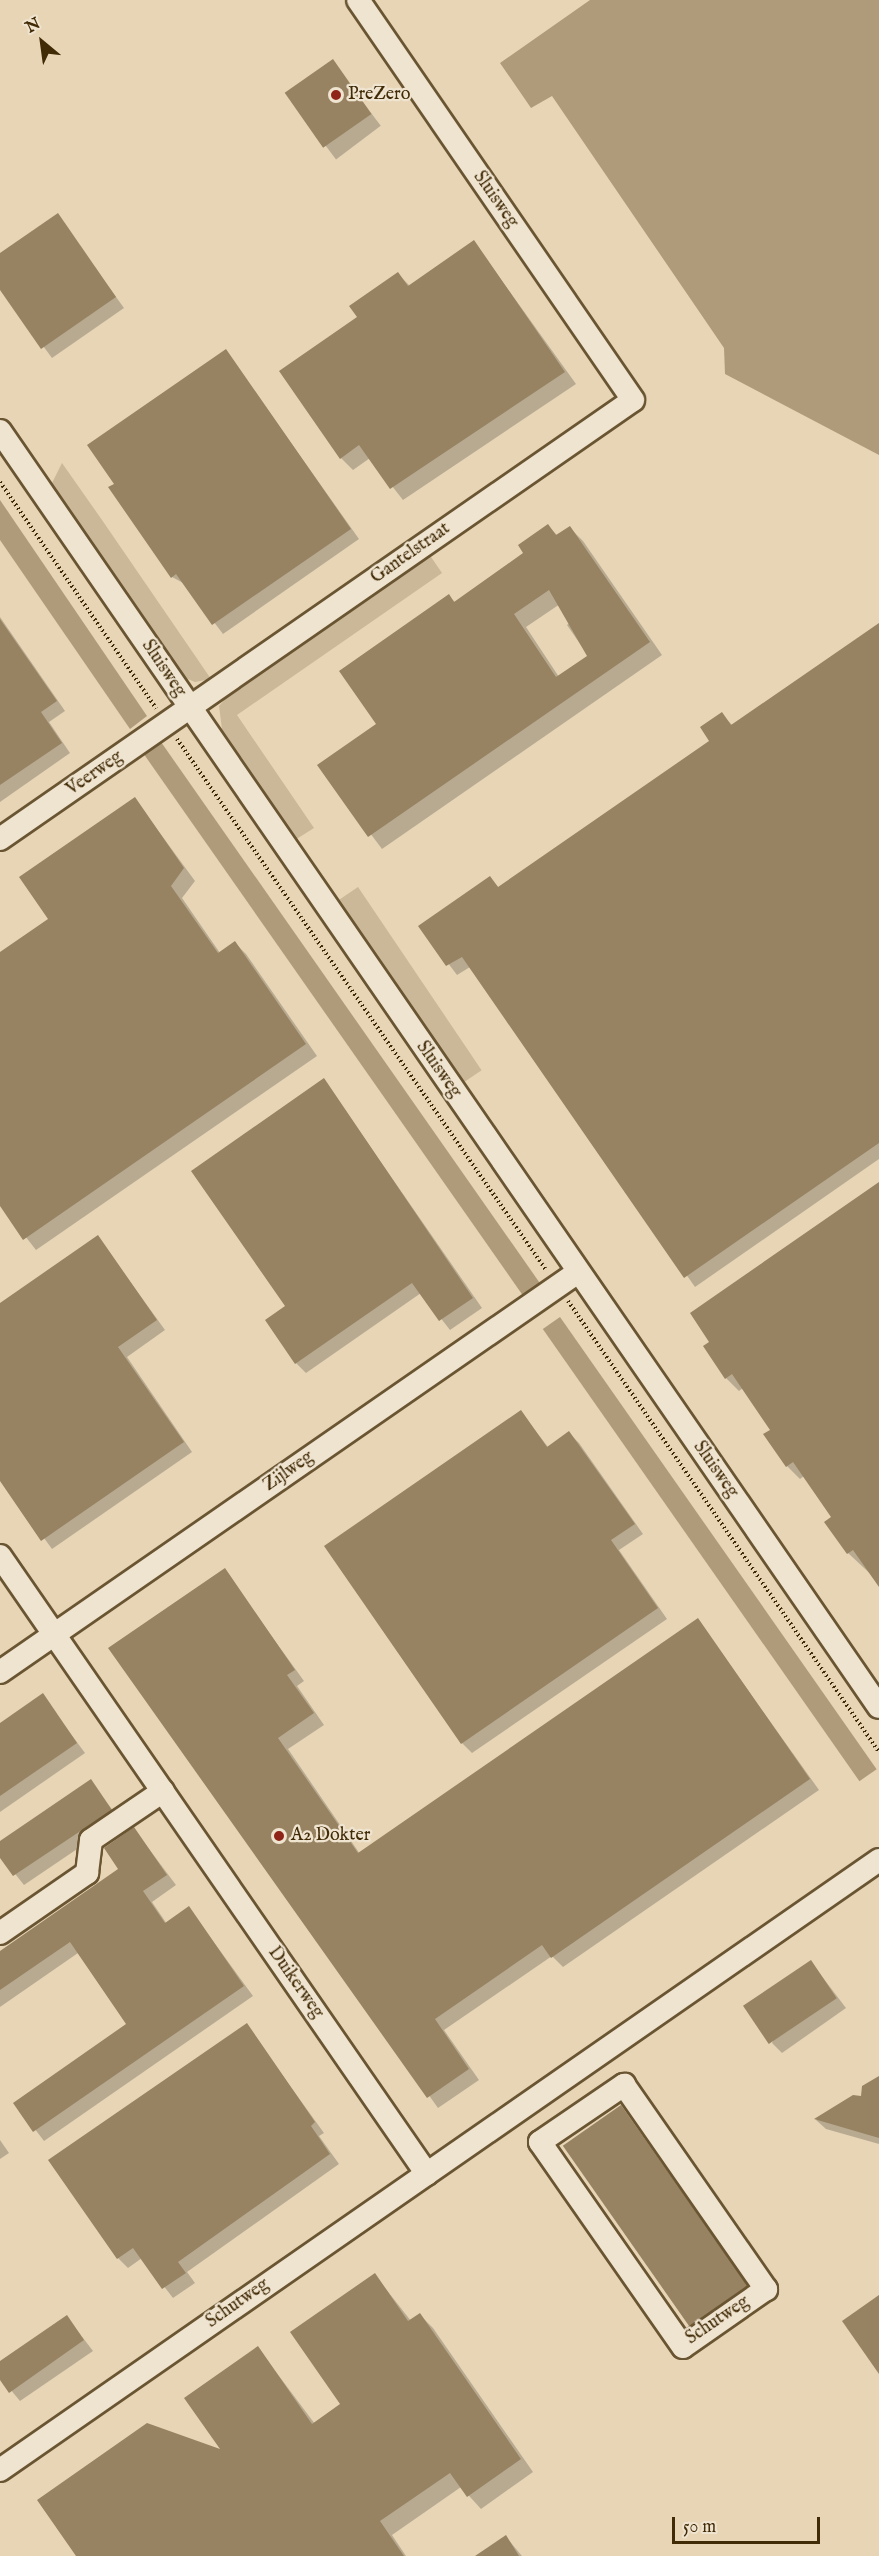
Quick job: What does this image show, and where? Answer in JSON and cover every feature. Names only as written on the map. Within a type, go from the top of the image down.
[{"type":"street","name":"Sluisweg","points":[[358,0],[633,400]]},
{"type":"street","name":"Gantelstraat","points":[[189,709],[633,400]]},
{"type":"street","name":"Sluisweg","points":[[0,431],[189,709],[879,1707]]},
{"type":"street","name":"Veerweg","points":[[0,839],[189,709]]},
{"type":"street","name":"Zijlweg","points":[[0,1672],[578,1272]]},
{"type":"street","name":"Duikerweg","points":[[0,1556],[427,2174]]},
{"type":"street","points":[[0,1933],[87,1873],[91,1840],[163,1791]]},
{"type":"street","name":"Schutweg","points":[[0,2470],[879,1860]]},
{"type":"street","points":[[565,2077],[588,2109]]},
{"type":"street","name":"Schutweg","points":[[624,2085],[766,2289],[683,2347],[540,2142],[588,2109],[624,2085]]},
{"type":"path","name":"Sluisweg","points":[[0,482],[879,1752]]},
{"type":"shaded area","points":[[590,0],[879,0],[879,455],[725,374],[724,348],[552,96],[531,108],[500,63]]},
{"type":"shaded area","points":[[62,463],[211,679],[195,682],[183,677],[50,487]]},
{"type":"shaded area","points":[[0,500],[147,716],[130,729],[0,540]]},
{"type":"shaded area","points":[[429,554],[442,573],[237,715],[314,828],[295,840],[223,737],[219,706],[233,690]]},
{"type":"shaded area","points":[[161,742],[542,1286],[525,1298],[144,754]]},
{"type":"shaded area","points":[[358,887],[482,1070],[462,1084],[338,900]]},
{"type":"shaded area","points":[[560,1317],[877,1769],[859,1781],[543,1329]]},
{"type":"building","points":[[333,59],[371,114],[323,148],[285,93]]},
{"type":"building","points":[[58,213],[116,297],[41,349],[0,290],[0,253]]},
{"type":"building","points":[[474,240],[565,372],[390,489],[359,445],[340,459],[279,371],[357,317],[349,306],[398,272],[408,286]]},
{"type":"building","points":[[226,349],[351,529],[212,625],[176,574],[171,578],[108,487],[114,484],[87,445]]},
{"type":"building","points":[[548,524],[556,535],[570,526],[650,642],[368,837],[317,765],[376,724],[339,671],[449,594],[454,602],[523,553],[518,545]],"holes":[[[549,590],[587,656],[556,677],[514,614]]]},
{"type":"building","points":[[0,619],[57,701],[41,712],[62,743],[0,785]]},
{"type":"building","points":[[879,623],[879,1143],[684,1278],[462,957],[446,966],[418,926],[490,876],[498,887],[709,741],[700,727],[722,712],[731,725]]},
{"type":"building","points":[[135,797],[184,868],[171,886],[218,953],[235,941],[306,1044],[23,1240],[0,1206],[0,952],[48,919],[19,877]]},
{"type":"building","points":[[324,1078],[473,1298],[439,1321],[412,1283],[295,1364],[265,1320],[285,1306],[191,1171]]},
{"type":"building","points":[[879,1182],[879,1587],[853,1550],[847,1554],[824,1522],[831,1517],[793,1462],[786,1467],[763,1434],[770,1430],[732,1374],[725,1379],[703,1346],[709,1342],[690,1313]]},
{"type":"building","points":[[98,1235],[157,1320],[118,1347],[184,1442],[41,1541],[0,1481],[0,1303]]},
{"type":"building","points":[[521,1410],[547,1447],[569,1431],[635,1524],[611,1540],[658,1608],[461,1744],[324,1546]]},
{"type":"building","points":[[225,1568],[295,1670],[287,1675],[314,1713],[278,1738],[358,1853],[698,1618],[810,1779],[551,1958],[542,1945],[435,2019],[469,2069],[427,2098],[108,1648]]},
{"type":"building","points":[[43,1693],[77,1743],[0,1796],[0,1723]]},
{"type":"building","points":[[91,1779],[112,1810],[13,1876],[0,1858],[0,1841]]},
{"type":"building","points":[[134,1827],[167,1875],[143,1891],[165,1923],[189,1906],[244,1986],[33,2132],[13,2103],[126,2024],[70,1942],[0,1990],[0,1951],[118,1869],[104,1848]]},
{"type":"building","points":[[811,1960],[837,1998],[769,2044],[743,2006]]},
{"type":"building","points":[[247,2023],[315,2122],[311,2126],[330,2154],[178,2262],[186,2273],[162,2289],[133,2248],[117,2259],[48,2160]]},
{"type":"building","points":[[879,2076],[879,2138],[814,2119],[853,2095],[861,2096],[862,2086]]},
{"type":"building","points":[[621,2105],[748,2286],[690,2327],[563,2146]]},
{"type":"building","points":[[375,2273],[408,2321],[420,2313],[521,2459],[467,2497],[450,2473],[380,2521],[404,2556],[76,2556],[37,2500],[147,2423],[220,2449],[184,2398],[258,2346],[312,2424],[340,2404],[290,2332]]},
{"type":"building","points":[[879,2295],[879,2374],[842,2321]]},
{"type":"building","points":[[67,2315],[84,2340],[9,2393],[0,2380],[0,2361]]},
{"type":"building","points":[[506,2535],[519,2556],[475,2556]]},
{"type":"place","name":"PreZero","points":[[336,95]]},
{"type":"place","name":"A2 Dokter","points":[[279,1836]]}]
